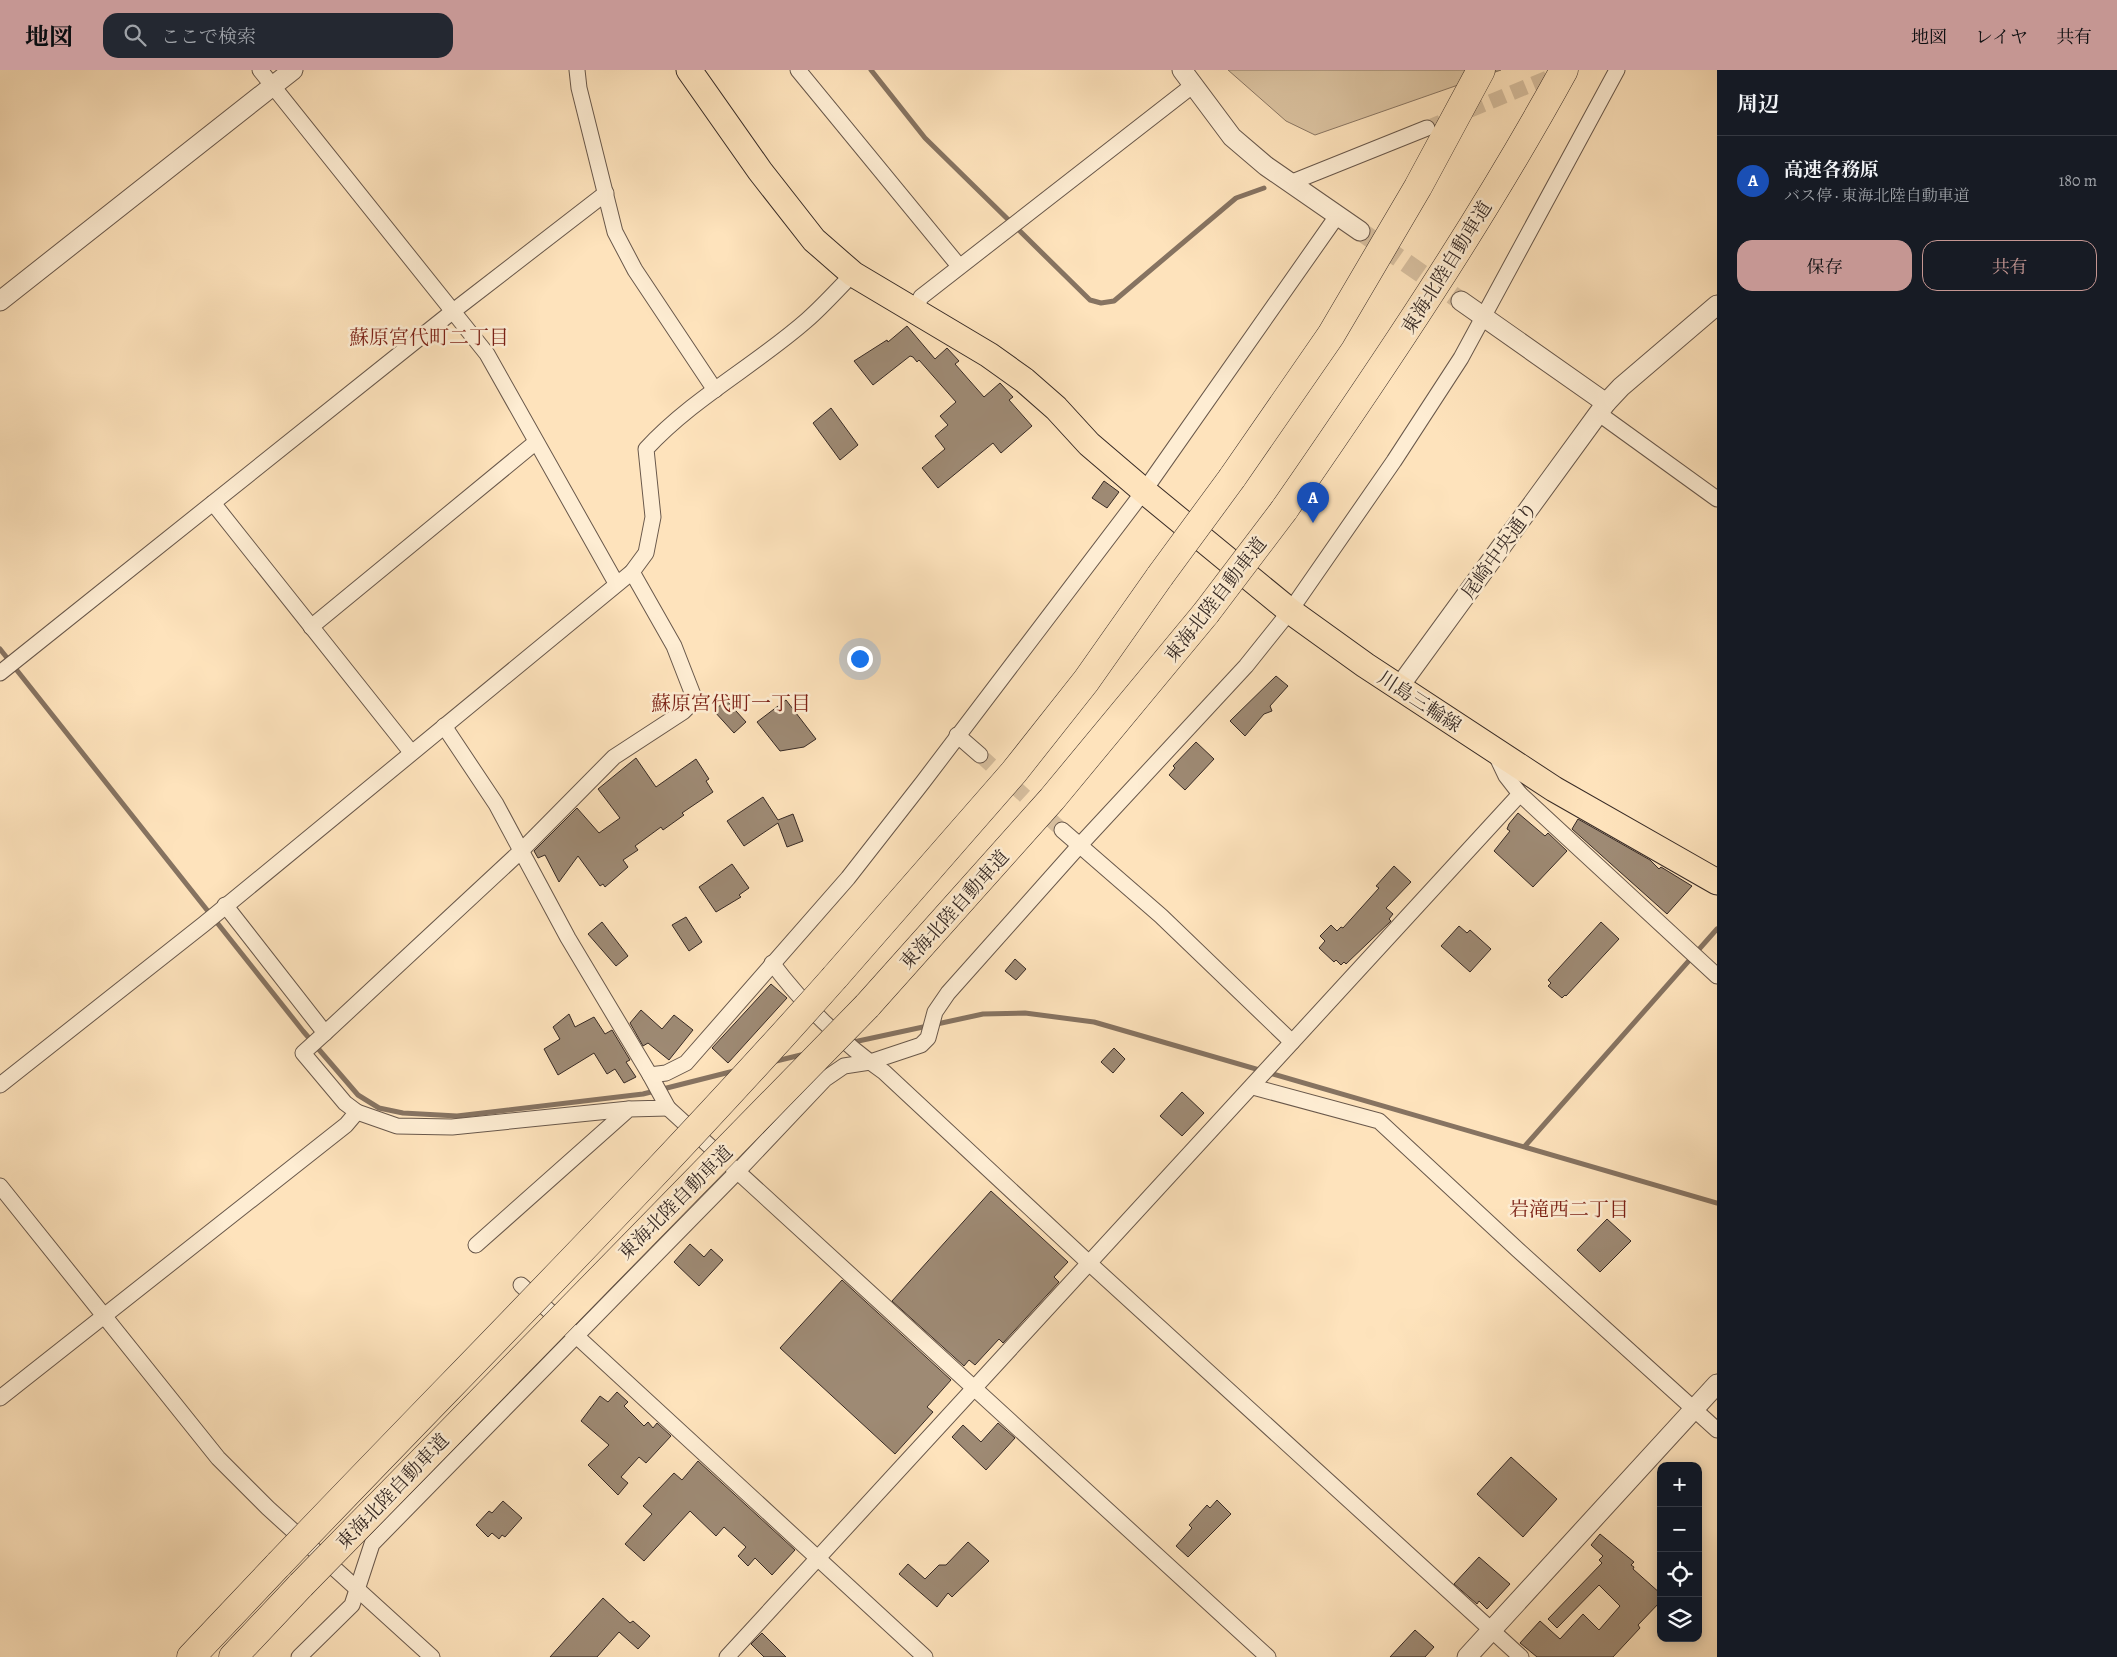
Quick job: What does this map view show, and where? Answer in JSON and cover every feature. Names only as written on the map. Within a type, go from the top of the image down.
[{"type":"highway","name":"東海北陸自動車道","points":[[192,1657],[278,1564],[447,1388],[604,1230],[732,1094],[1014,772],[1086,681],[1232,478],[1331,335],[1418,187],[1481,70]]},
{"type":"highway","name":"東海北陸自動車道","points":[[233,1657],[301,1584],[867,1006],[1052,799],[1206,614],[1284,510],[1381,370],[1470,230],[1564,70]]},
{"type":"main road","name":"川島三輪線","points":[[689,70],[760,171],[814,240],[853,274],[914,312],[990,355],[1024,380],[1056,408],[1088,444],[1290,611],[1399,687],[1554,789],[1715,876]]},
{"type":"street","points":[[260,70],[487,354],[616,582]]},
{"type":"street","points":[[0,301],[293,70]]},
{"type":"street","points":[[577,70],[579,88],[615,232],[635,270],[715,390]]},
{"type":"street","points":[[798,70],[959,266]]},
{"type":"street","points":[[299,1657],[352,1605],[372,1544],[575,1335],[738,1172],[824,1079],[844,1066],[865,1058],[921,1045],[928,1038],[935,1012],[948,993],[1079,846],[1246,666],[1290,611],[1400,453],[1461,358],[1617,70]]},
{"type":"street","points":[[914,312],[921,297],[1014,224],[1187,78],[1232,137],[1290,184],[1360,231]]},
{"type":"street","points":[[1290,184],[1427,128]]},
{"type":"street","points":[[0,672],[452,312],[606,193]]},
{"type":"street","points":[[652,1080],[686,1063],[848,878],[1144,491],[1337,216]]},
{"type":"street","points":[[0,1084],[204,924],[616,582],[632,572],[646,552],[652,517],[646,449],[715,390],[807,320],[853,274]]},
{"type":"street","points":[[1461,301],[1602,408],[1717,499]]},
{"type":"street","name":"尾崎中央通り","points":[[1399,687],[1602,408],[1621,387],[1717,305]]},
{"type":"street","points":[[311,627],[536,442]]},
{"type":"street","points":[[213,504],[411,752]]},
{"type":"street","points":[[632,572],[674,646],[695,700],[683,712],[614,757],[521,851],[303,1053],[345,1103],[357,1112],[397,1126],[452,1128],[667,1106]]},
{"type":"street","points":[[444,726],[496,804],[568,938],[667,1106],[1268,1657]]},
{"type":"street","points":[[957,735],[980,755]]},
{"type":"street","points":[[1494,750],[1506,776],[1520,794],[1717,976]]},
{"type":"street","points":[[727,1657],[974,1386],[1257,1083],[1292,1042],[1520,794]]},
{"type":"street","points":[[1062,830],[1161,916],[1292,1042]]},
{"type":"street","points":[[225,905],[317,1040]]},
{"type":"street","points":[[772,963],[796,994],[842,1037],[884,1072],[1089,1263],[1521,1657]]},
{"type":"street","points":[[1257,1083],[1379,1121],[1717,1430]]},
{"type":"street","points":[[476,1245],[629,1109]]},
{"type":"street","points":[[0,1398],[346,1125],[357,1112]]},
{"type":"street","points":[[0,1186],[103,1317],[218,1458],[268,1508],[432,1657]]},
{"type":"street","points":[[521,1285],[925,1657]]},
{"type":"street","points":[[1467,1657],[1717,1384]]},
{"type":"shaded area","points":[[1228,70],[1501,70],[1315,135],[1286,121]]},
{"type":"building","points":[[907,326],[935,359],[947,348],[959,361],[955,364],[984,397],[1000,383],[1013,397],[1009,400],[1032,426],[1001,453],[993,443],[938,488],[922,468],[945,449],[935,436],[948,425],[940,416],[956,402],[919,360],[917,362],[913,357],[910,356],[873,385],[854,361],[887,340],[888,342]]},
{"type":"building","points":[[831,408],[858,445],[840,460],[813,423]]},
{"type":"building","points":[[1104,481],[1119,492],[1107,508],[1092,498]]},
{"type":"building","points":[[1276,676],[1288,686],[1270,706],[1272,711],[1264,714],[1245,736],[1230,721]]},
{"type":"building","points":[[726,700],[746,722],[734,733],[714,711]]},
{"type":"building","points":[[786,700],[816,739],[804,747],[780,751],[757,722]]},
{"type":"building","points":[[1196,742],[1214,759],[1185,790],[1169,775],[1175,768],[1173,766]]},
{"type":"building","points":[[636,758],[656,787],[696,759],[709,779],[706,781],[713,792],[682,813],[684,815],[663,830],[661,827],[635,846],[638,850],[623,860],[628,867],[605,887],[603,884],[600,886],[578,856],[559,882],[545,855],[538,858],[534,851],[577,808],[599,833],[620,818],[598,789]]},
{"type":"building","points":[[763,797],[778,820],[793,814],[803,841],[787,847],[778,823],[744,846],[727,821]]},
{"type":"building","points":[[1518,813],[1545,836],[1548,833],[1567,851],[1533,887],[1494,851],[1510,831],[1507,829],[1509,824]]},
{"type":"building","points":[[1578,819],[1650,860],[1659,869],[1661,867],[1692,886],[1667,914],[1572,829]]},
{"type":"building","points":[[732,864],[749,888],[739,895],[741,897],[716,912],[699,887]]},
{"type":"building","points":[[1394,866],[1411,882],[1386,908],[1393,914],[1389,919],[1391,921],[1346,964],[1344,962],[1341,965],[1336,960],[1334,962],[1319,948],[1325,941],[1320,936],[1331,925],[1337,931],[1341,927],[1343,928],[1379,888],[1376,886]]},
{"type":"building","points":[[686,917],[702,942],[689,951],[672,925]]},
{"type":"building","points":[[602,922],[628,956],[616,966],[588,934]]},
{"type":"building","points":[[1601,922],[1619,939],[1562,998],[1548,986],[1551,983],[1548,980]]},
{"type":"building","points":[[1459,926],[1467,933],[1470,930],[1491,949],[1470,972],[1441,946]]},
{"type":"building","points":[[1015,959],[1026,969],[1016,980],[1005,971]]},
{"type":"building","points":[[771,984],[787,998],[728,1063],[712,1048]]},
{"type":"building","points":[[641,1010],[662,1029],[674,1015],[693,1030],[669,1060],[648,1043],[643,1046],[630,1023]]},
{"type":"building","points":[[569,1014],[575,1027],[594,1017],[605,1034],[612,1030],[630,1060],[626,1062],[636,1077],[624,1083],[615,1069],[607,1074],[594,1053],[558,1075],[544,1049],[560,1039],[553,1027]]},
{"type":"building","points":[[1114,1048],[1125,1059],[1113,1073],[1101,1062]]},
{"type":"building","points":[[1182,1092],[1204,1113],[1182,1136],[1160,1116]]},
{"type":"building","points":[[991,1191],[1068,1262],[1054,1277],[1059,1282],[1003,1343],[999,1339],[975,1365],[969,1360],[964,1366],[892,1301]]},
{"type":"building","points":[[1607,1219],[1631,1241],[1600,1272],[1577,1250]]},
{"type":"building","points":[[690,1244],[704,1257],[711,1249],[723,1260],[699,1286],[674,1262]]},
{"type":"building","points":[[842,1280],[951,1380],[927,1407],[933,1412],[895,1454],[780,1348]]},
{"type":"building","points":[[617,1392],[628,1402],[624,1406],[644,1426],[648,1422],[653,1428],[657,1423],[671,1436],[646,1463],[639,1457],[621,1477],[628,1483],[618,1495],[588,1465],[609,1445],[581,1421],[600,1396],[608,1402]]},
{"type":"building","points":[[998,1423],[1015,1438],[986,1470],[952,1437],[963,1425],[981,1442]]},
{"type":"building","points":[[1511,1457],[1557,1499],[1523,1537],[1477,1494]]},
{"type":"building","points":[[698,1461],[795,1550],[772,1575],[755,1558],[748,1566],[738,1556],[746,1547],[724,1527],[716,1536],[690,1511],[644,1561],[625,1544],[652,1514],[643,1506],[674,1473],[682,1480]]},
{"type":"building","points":[[1217,1500],[1231,1514],[1188,1557],[1176,1546],[1192,1528],[1189,1525],[1207,1505],[1210,1508]]},
{"type":"building","points":[[503,1501],[522,1518],[505,1537],[502,1535],[499,1539],[492,1533],[488,1537],[476,1525],[489,1511],[492,1513]]},
{"type":"building","points":[[1600,1534],[1634,1562],[1631,1565],[1634,1567],[1633,1569],[1657,1590],[1657,1605],[1638,1625],[1640,1628],[1613,1657],[1537,1657],[1520,1643],[1540,1621],[1560,1639],[1583,1614],[1599,1630],[1620,1606],[1599,1585],[1557,1628],[1548,1619],[1602,1563],[1599,1560],[1603,1556],[1591,1545]]},
{"type":"building","points":[[968,1542],[989,1561],[952,1597],[948,1593],[937,1607],[899,1574],[908,1564],[925,1579],[939,1565],[946,1565]]},
{"type":"building","points":[[1479,1557],[1510,1584],[1487,1609],[1479,1601],[1477,1604],[1454,1584]]},
{"type":"building","points":[[603,1598],[630,1623],[633,1621],[650,1636],[638,1649],[619,1632],[597,1657],[550,1657]]},
{"type":"building","points":[[1415,1630],[1434,1647],[1425,1657],[1390,1657]]},
{"type":"building","points":[[762,1633],[786,1657],[764,1657],[751,1644]]},
{"type":"waterway","points":[[871,70],[925,138],[1090,300],[1101,303],[1114,301],[1236,198],[1264,188]]},
{"type":"waterway","points":[[0,649],[303,1031],[358,1095],[379,1108],[403,1113],[457,1116],[643,1094],[734,1071]]},
{"type":"waterway","points":[[1525,1146],[1717,929]]},
{"type":"waterway","points":[[849,1043],[983,1014],[1025,1013],[1094,1022],[1717,1203]]},
{"type":"waterway","points":[[772,1062],[805,1054]]},
{"type":"tunnel","points":[[1427,128],[1562,72]]},
{"type":"tunnel","points":[[1360,231],[1461,301]]},
{"type":"tunnel","points":[[980,755],[1062,830]]},
{"type":"place","name":"高速各務原","points":[[1313,523]]},
{"type":"district","name":"蘇原宮代町二丁目","points":[[429,337]]},
{"type":"district","name":"蘇原宮代町一丁目","points":[[731,703]]},
{"type":"district","name":"岩滝西二丁目","points":[[1569,1209]]}]
